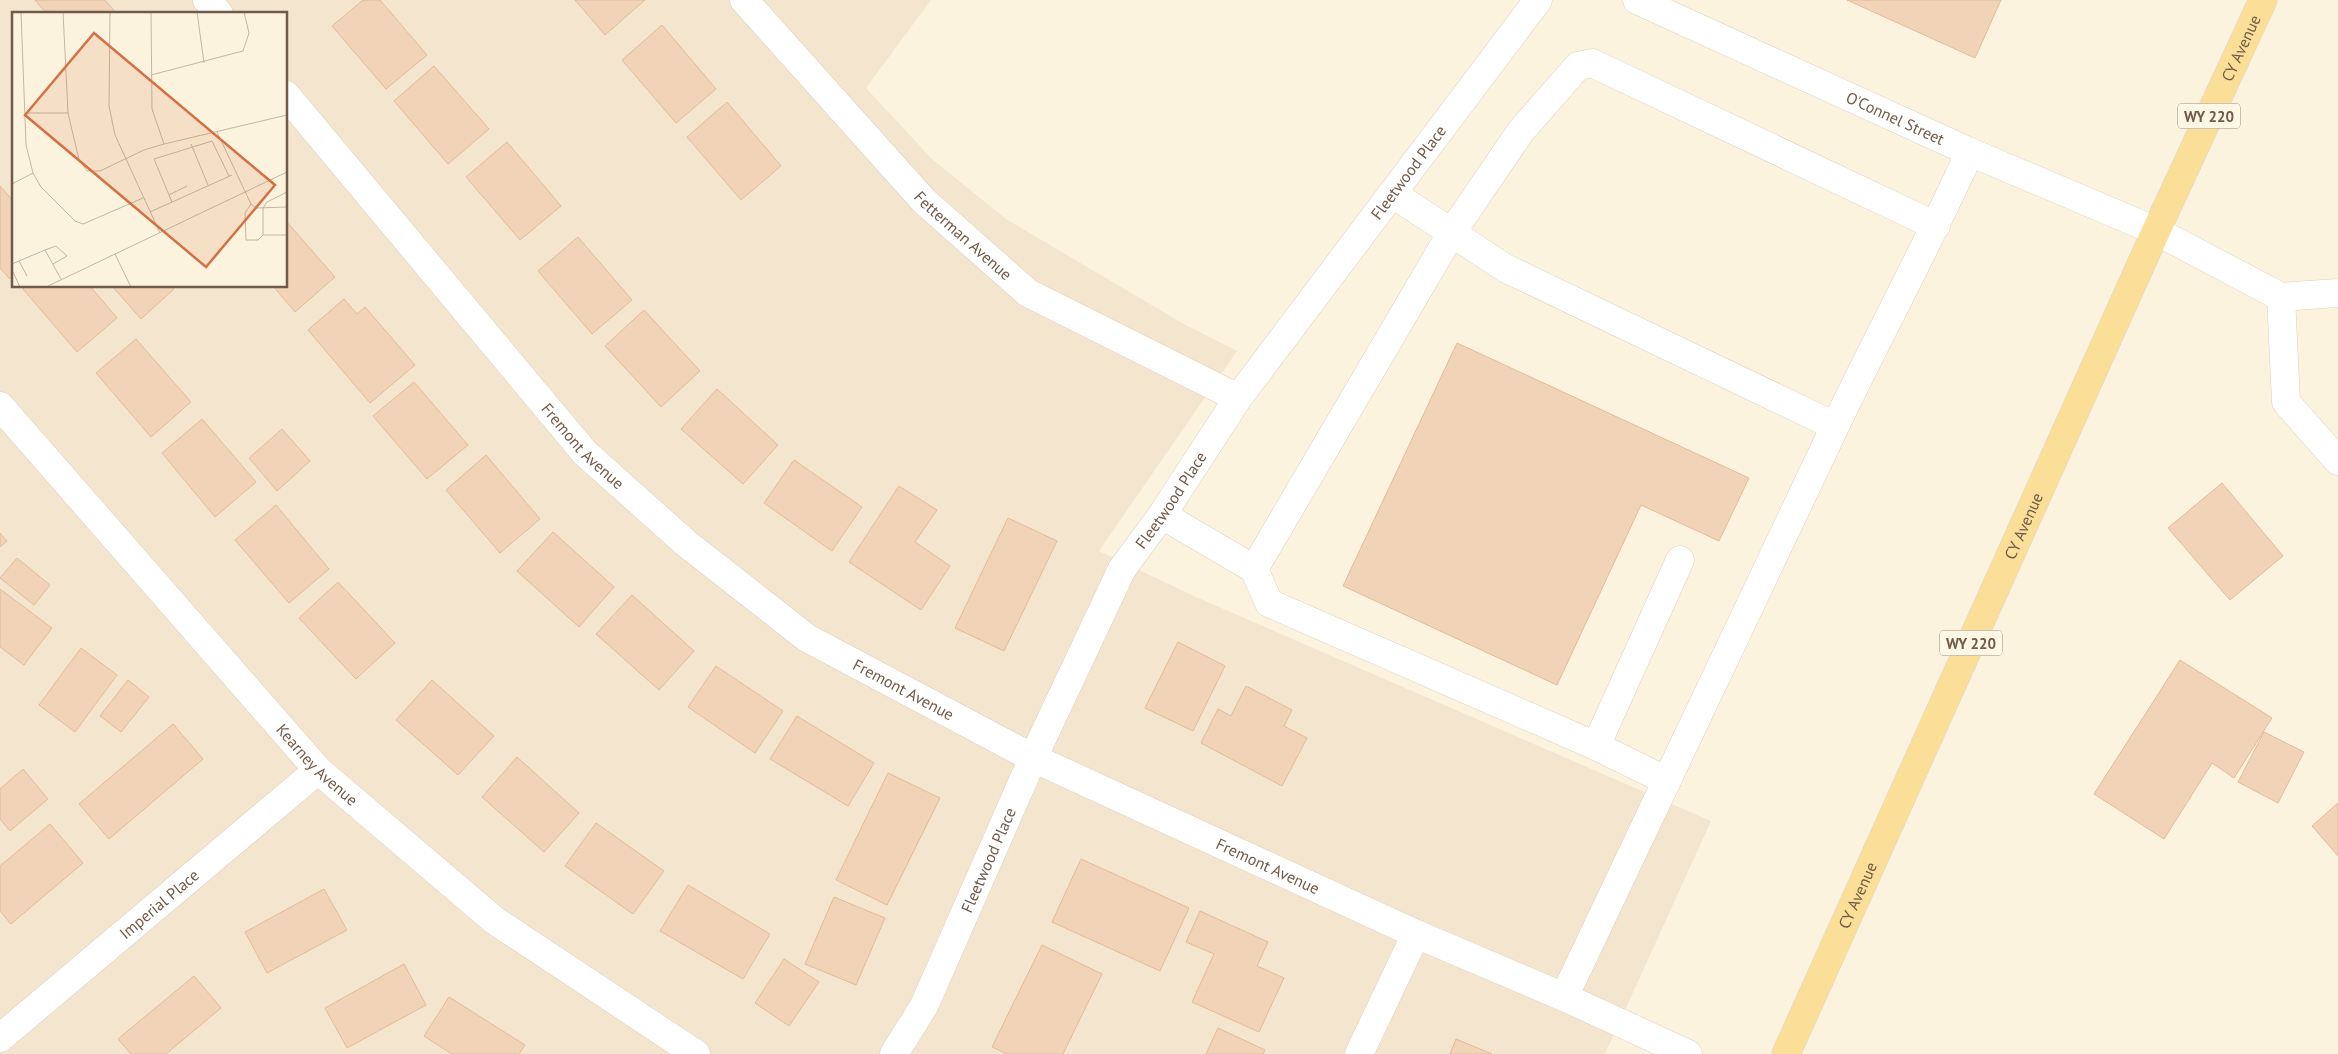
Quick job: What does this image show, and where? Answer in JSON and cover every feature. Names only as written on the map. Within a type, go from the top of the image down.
[{"type":"main road","name":"CY Avenue","points":[[1786,1054],[2156,231],[2263,0]]},
{"type":"street","points":[[207,0],[217,12]]},
{"type":"street","name":"Fetterman Avenue","points":[[744,0],[924,201],[1028,293],[1238,398]]},
{"type":"street","name":"Fleetwood Place","points":[[894,1054],[924,1006],[1033,758],[1122,569],[1162,516],[1238,398],[1538,0]]},
{"type":"street","name":"O'Connel Street","points":[[1637,0],[1970,152],[2156,231],[2281,296]]},
{"type":"street","points":[[1254,569],[1452,232],[1521,131],[1578,66],[1592,63],[1936,226]]},
{"type":"street","name":"Fremont Avenue","points":[[288,97],[586,453],[687,544],[807,638],[1033,758],[1416,934],[1564,997],[1688,1054]]},
{"type":"street","points":[[1564,997],[1888,315],[1936,226],[1970,152]]},
{"type":"street","points":[[1392,194],[1505,268],[1835,426]]},
{"type":"street","points":[[2338,293],[2281,296],[2286,402],[2338,461]]},
{"type":"street","name":"Kearney Avenue","points":[[0,406],[318,770],[494,920],[696,1054]]},
{"type":"street","points":[[1162,516],[1254,569],[1269,603],[1596,746],[1666,781]]},
{"type":"street","points":[[1596,746],[1680,560]]},
{"type":"street","name":"Imperial Place","points":[[0,1039],[318,770]]},
{"type":"street","points":[[1359,1054],[1416,934]]},
{"type":"street","points":[[0,1039],[12,1054]]},
{"type":"shaded area","points":[[0,0],[931,0],[866,88],[932,159],[1006,219],[1182,323],[1237,351],[1099,551],[1196,597],[1711,821],[1605,1054],[0,1054]]},
{"type":"building","points":[[35,0],[105,0],[115,12],[45,12]]},
{"type":"building","points":[[363,0],[380,0],[427,55],[386,89],[332,26]]},
{"type":"building","points":[[575,0],[645,0],[605,35]]},
{"type":"building","points":[[1847,0],[2001,0],[1975,58]]},
{"type":"building","points":[[662,25],[716,89],[676,123],[622,60]]},
{"type":"building","points":[[434,66],[489,129],[448,164],[394,101]]},
{"type":"building","points":[[727,102],[781,166],[741,200],[687,137]]},
{"type":"building","points":[[507,142],[561,206],[520,240],[466,177]]},
{"type":"building","points":[[0,186],[12,200],[12,277],[10,279],[0,268]]},
{"type":"building","points":[[288,223],[335,277],[295,312],[275,288],[288,288]]},
{"type":"building","points":[[578,237],[632,300],[592,334],[538,271]]},
{"type":"building","points":[[92,288],[117,318],[77,352],[23,289]]},
{"type":"building","points":[[114,288],[174,289],[141,319]]},
{"type":"building","points":[[344,299],[357,314],[365,307],[415,365],[370,403],[308,330]]},
{"type":"building","points":[[644,310],[700,371],[661,407],[605,346]]},
{"type":"building","points":[[136,339],[191,402],[151,437],[96,373]]},
{"type":"building","points":[[1457,343],[1749,478],[1719,541],[1641,505],[1557,685],[1343,586]]},
{"type":"building","points":[[414,382],[468,445],[427,479],[373,416]]},
{"type":"building","points":[[717,389],[778,445],[743,484],[681,429]]},
{"type":"building","points":[[202,419],[256,482],[215,517],[162,453]]},
{"type":"building","points":[[282,429],[310,461],[277,491],[249,458]]},
{"type":"building","points":[[486,455],[540,519],[500,553],[446,490]]},
{"type":"building","points":[[794,460],[862,507],[832,551],[764,503]]},
{"type":"building","points":[[2222,483],[2283,556],[2230,600],[2168,528]]},
{"type":"building","points":[[899,486],[937,510],[915,542],[950,566],[921,610],[849,562]]},
{"type":"building","points":[[276,505],[329,569],[289,603],[235,540]]},
{"type":"building","points":[[1008,518],[1057,541],[1004,651],[955,628]]},
{"type":"building","points":[[553,532],[614,587],[579,627],[517,571]]},
{"type":"building","points":[[0,533],[7,541],[0,547]]},
{"type":"building","points":[[17,558],[50,585],[34,605],[0,578]]},
{"type":"building","points":[[338,582],[395,643],[356,679],[299,618]]},
{"type":"building","points":[[0,589],[52,628],[24,665],[0,647]]},
{"type":"building","points":[[632,595],[694,651],[659,690],[596,634]]},
{"type":"building","points":[[1178,642],[1225,666],[1193,731],[1145,708]]},
{"type":"building","points":[[81,648],[117,675],[75,732],[39,705]]},
{"type":"building","points":[[2180,660],[2272,718],[2234,778],[2212,763],[2164,839],[2094,794]]},
{"type":"building","points":[[716,666],[783,711],[755,753],[688,707]]},
{"type":"building","points":[[128,680],[149,697],[121,732],[100,716]]},
{"type":"building","points":[[432,680],[494,736],[458,775],[396,720]]},
{"type":"building","points":[[1246,686],[1292,710],[1284,726],[1307,738],[1282,786],[1201,743],[1218,709],[1231,716]]},
{"type":"building","points":[[797,716],[874,763],[848,806],[770,759]]},
{"type":"building","points":[[173,724],[203,759],[109,839],[79,804]]},
{"type":"building","points":[[2264,732],[2304,752],[2278,803],[2238,782]]},
{"type":"building","points":[[517,757],[579,813],[544,852],[482,797]]},
{"type":"building","points":[[23,769],[48,799],[10,831],[0,819],[0,789]]},
{"type":"building","points":[[888,773],[940,798],[887,905],[836,880]]},
{"type":"building","points":[[2338,803],[2338,856],[2312,826]]},
{"type":"building","points":[[596,823],[664,871],[633,914],[565,866]]},
{"type":"building","points":[[50,824],[83,863],[11,924],[0,911],[0,866]]},
{"type":"building","points":[[1081,859],[1189,908],[1160,971],[1052,922]]},
{"type":"building","points":[[688,885],[770,934],[743,979],[660,931]]},
{"type":"building","points":[[324,889],[347,930],[267,973],[245,932]]},
{"type":"building","points":[[834,897],[885,918],[856,985],[805,964]]},
{"type":"building","points":[[1200,911],[1268,942],[1257,966],[1284,978],[1259,1032],[1192,1002],[1214,954],[1186,942]]},
{"type":"building","points":[[1042,945],[1102,974],[1063,1054],[1007,1054],[992,1047]]},
{"type":"building","points":[[784,959],[819,982],[789,1026],[755,1003]]},
{"type":"building","points":[[404,964],[426,1005],[347,1048],[325,1008]]},
{"type":"building","points":[[194,976],[221,1008],[166,1054],[131,1054],[118,1039]]},
{"type":"building","points":[[449,997],[525,1045],[519,1054],[452,1054],[424,1036]]},
{"type":"building","points":[[1218,1028],[1265,1050],[1263,1054],[1206,1054]]},
{"type":"building","points":[[1456,1039],[1492,1054],[1450,1054]]}]
